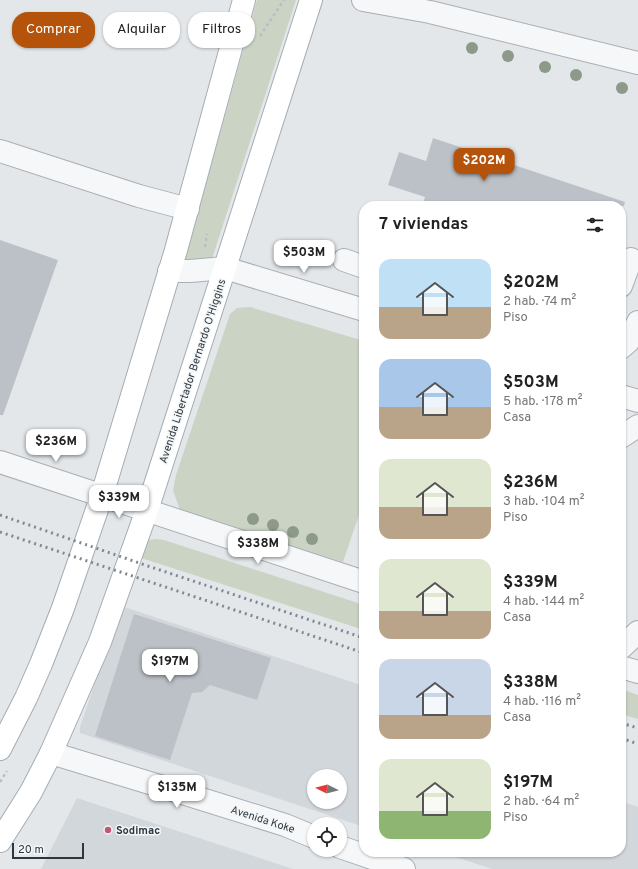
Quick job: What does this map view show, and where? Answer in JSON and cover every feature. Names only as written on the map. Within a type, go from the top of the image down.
[{"type":"main road","points":[[3,736],[41,664],[63,608],[102,495],[188,209],[244,0]]},
{"type":"main road","name":"Avenida Libertador Bernardo O'Higgins","points":[[0,841],[31,792],[51,754],[100,642],[148,510],[311,0]]},
{"type":"street","points":[[363,0],[432,6],[638,63]]},
{"type":"street","points":[[0,151],[139,196],[188,209]]},
{"type":"street","points":[[626,272],[631,259]]},
{"type":"street","points":[[169,271],[225,268],[359,308]]},
{"type":"street","points":[[626,344],[638,322]]},
{"type":"street","points":[[626,398],[638,402]]},
{"type":"street","points":[[626,434],[638,426]]},
{"type":"street","points":[[0,462],[359,580]]},
{"type":"street","points":[[626,643],[638,632]]},
{"type":"street","points":[[626,668],[638,672]]},
{"type":"street","name":"Avenida Koke","points":[[51,754],[184,793],[285,825],[307,834]]},
{"type":"street","points":[[347,849],[359,854]]},
{"type":"street","points":[[369,857],[404,869]]},
{"type":"path","points":[[259,37],[284,0]]},
{"type":"shaded area","points":[[257,0],[296,0],[210,265],[184,264],[244,48],[255,48],[255,12],[254,12]]},
{"type":"shaded area","points":[[250,307],[359,340],[359,515],[343,562],[180,510],[173,490],[176,475],[230,314],[237,308]]},
{"type":"shaded area","points":[[147,540],[164,540],[359,603],[359,628],[138,557]]},
{"type":"shaded area","points":[[121,606],[359,684],[359,825],[347,821],[347,817],[334,817],[310,809],[347,809],[347,769],[307,769],[307,808],[80,733],[80,727]]},
{"type":"shaded area","points":[[626,691],[638,695],[638,719],[626,715]]},
{"type":"shaded area","name":"Sodimac","points":[[77,798],[293,869],[41,869]]},
{"type":"shaded area","points":[[626,803],[638,807],[638,869],[492,869],[455,857],[626,857]]},
{"type":"building","points":[[433,138],[622,201],[424,201],[425,197],[388,185],[399,152],[426,161]]},
{"type":"building","points":[[0,240],[58,260],[3,415],[0,415]]},
{"type":"building","points":[[134,614],[271,658],[257,700],[210,685],[202,692],[192,693],[170,760],[95,736]]},
{"type":"railway","points":[[0,515],[359,636]]},
{"type":"railway","points":[[0,532],[359,651]]},
{"type":"railway","points":[[626,724],[638,728]]},
{"type":"railway","points":[[626,740],[638,744]]},
{"type":"place","name":"Sodimac","points":[[108,830]]}]
